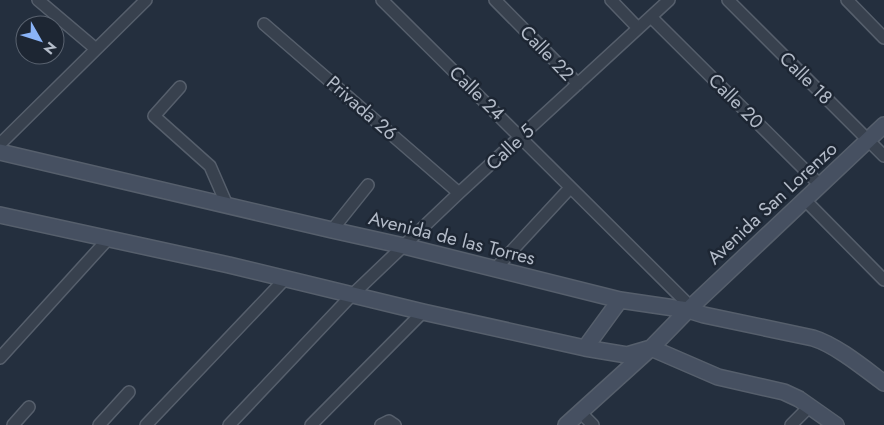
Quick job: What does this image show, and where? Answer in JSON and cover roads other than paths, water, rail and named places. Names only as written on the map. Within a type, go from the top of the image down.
[{"type":"main road","name":"Avenida San Lorenzo","points":[[566,425],[651,348],[690,308],[884,125]]},
{"type":"main road","name":"Avenida de las Torres","points":[[0,152],[404,246],[620,300],[690,308],[704,315],[824,341],[884,383]]},
{"type":"main road","points":[[0,215],[229,265],[423,312],[585,348],[627,355],[651,348],[718,377],[784,392],[799,399],[836,425]]},
{"type":"main road","points":[[585,348],[620,300]]},
{"type":"street","points":[[38,0],[96,49]]},
{"type":"street","points":[[0,144],[146,0]]},
{"type":"street","name":"Calle 24","points":[[382,0],[521,136],[690,308]]},
{"type":"street","name":"Calle 22","points":[[495,0],[578,84]]},
{"type":"street","points":[[611,0],[638,28]]},
{"type":"street","name":"Calle 5","points":[[229,425],[352,295],[459,193],[669,0]]},
{"type":"street","name":"Calle 18","points":[[728,0],[884,156]]},
{"type":"street","points":[[847,0],[884,38]]},
{"type":"street","name":"Calle 20","points":[[651,17],[820,185]]},
{"type":"street","name":"Privada 26","points":[[264,24],[459,193]]},
{"type":"street","points":[[180,87],[154,116],[210,166],[227,205]]},
{"type":"street","points":[[332,230],[368,185]]},
{"type":"street","points":[[495,269],[570,188]]},
{"type":"street","points":[[805,200],[884,280]]},
{"type":"street","points":[[0,358],[109,238]]},
{"type":"street","points":[[146,425],[285,279]]},
{"type":"street","points":[[311,425],[423,312]]},
{"type":"street","points":[[99,425],[129,392]]},
{"type":"street","points":[[790,425],[809,406]]},
{"type":"street","points":[[13,425],[29,407]]},
{"type":"street","points":[[580,412],[593,425]]},
{"type":"street","points":[[381,425],[389,421],[395,425]]}]
